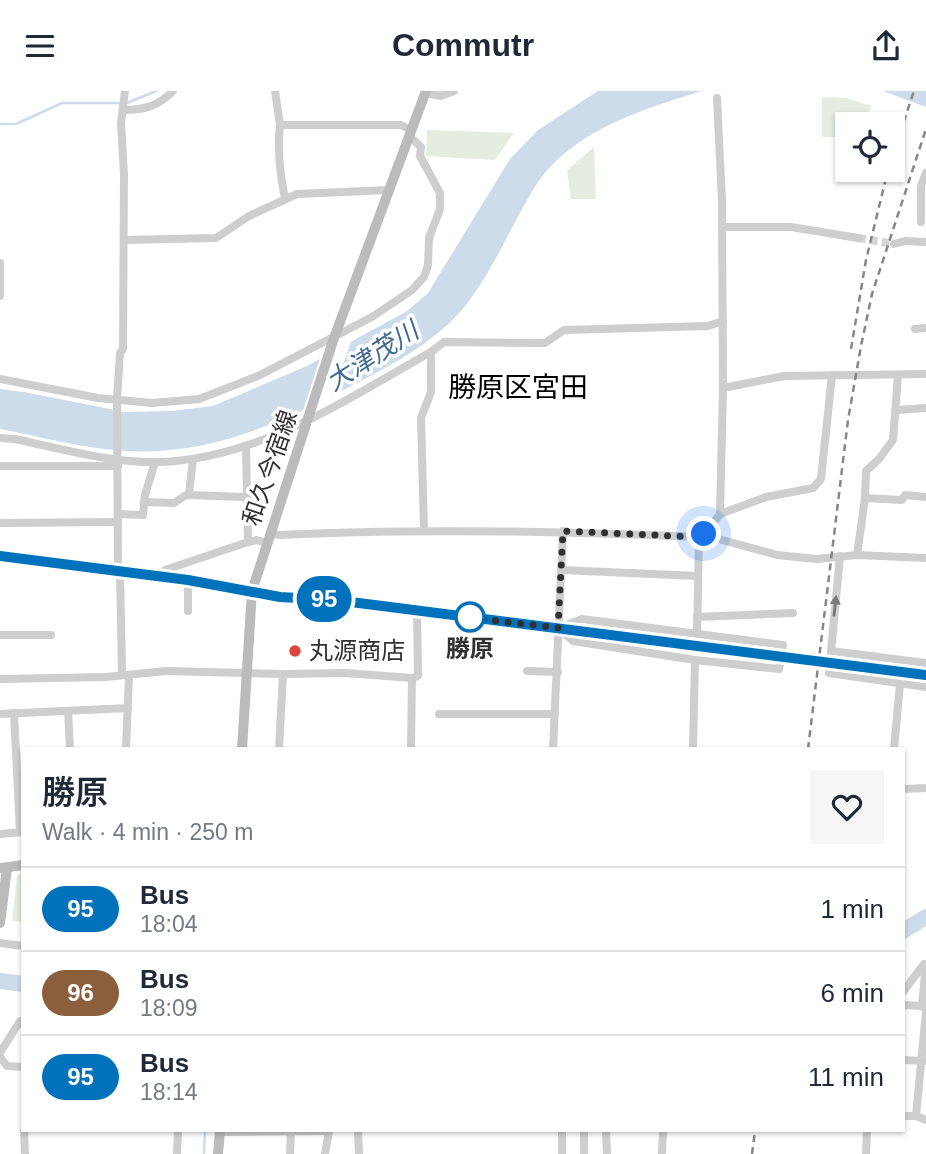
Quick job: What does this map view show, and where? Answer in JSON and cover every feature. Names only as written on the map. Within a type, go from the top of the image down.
[{"type":"main road","name":"和久今宿線","points":[[242,747],[252,591],[334,338],[426,92]]},
{"type":"main road","points":[[0,556],[188,580],[280,597],[335,600],[926,675]]},
{"type":"main road","points":[[0,923],[4,868]]},
{"type":"main road","points":[[218,1154],[220,1132]]},
{"type":"street","points":[[124,110],[141,110],[161,103],[173,91]]},
{"type":"street","points":[[275,91],[280,125],[280,176],[285,199]]},
{"type":"street","points":[[426,92],[441,96],[454,91]]},
{"type":"street","points":[[125,94],[121,123],[123,349],[120,353],[117,398],[119,571],[128,708],[126,747]]},
{"type":"street","points":[[717,98],[723,321],[720,514]]},
{"type":"street","points":[[0,379],[98,397],[152,403],[199,399],[258,376],[334,338],[395,304],[424,278],[428,265],[429,238],[440,209],[440,193],[420,156],[421,147],[410,133],[401,125],[280,125]]},
{"type":"street","points":[[921,222],[924,204],[921,186],[926,173]]},
{"type":"street","points":[[124,240],[216,238],[249,216],[297,194],[388,190]]},
{"type":"street","points":[[722,227],[792,226],[858,238]]},
{"type":"street","points":[[894,244],[905,241],[926,242]]},
{"type":"street","points":[[0,263],[0,296]]},
{"type":"street","points":[[0,466],[192,459],[246,446],[309,420],[444,342],[545,343],[565,330],[708,326],[723,321]]},
{"type":"street","points":[[915,329],[926,328]]},
{"type":"street","points":[[424,530],[421,418],[430,392],[430,352]]},
{"type":"street","points":[[723,388],[784,376],[926,374]]},
{"type":"street","points":[[697,633],[701,536],[720,514],[766,497],[813,488],[821,478],[832,375]]},
{"type":"street","points":[[857,555],[866,471],[879,459],[892,440],[897,410],[898,375]]},
{"type":"street","points":[[897,410],[926,408]]},
{"type":"street","points":[[0,438],[15,439],[118,463]]},
{"type":"street","points":[[246,446],[248,542]]},
{"type":"street","points":[[189,494],[192,459]]},
{"type":"street","points":[[0,523],[143,515],[155,462]]},
{"type":"street","points":[[144,502],[174,503],[189,494],[247,497]]},
{"type":"street","points":[[865,498],[902,500],[905,495],[926,497]]},
{"type":"street","points":[[163,577],[165,570],[248,542],[278,535],[362,531],[563,531],[701,536],[777,555],[817,559],[857,555],[926,558]]},
{"type":"street","points":[[553,747],[563,531]]},
{"type":"street","points":[[840,556],[829,674],[926,687]]},
{"type":"street","points":[[561,570],[698,576]]},
{"type":"street","points":[[188,580],[188,611]]},
{"type":"street","points":[[0,679],[166,671],[345,673],[412,678],[418,676],[417,611]]},
{"type":"street","points":[[697,617],[793,613]]},
{"type":"street","points":[[582,619],[783,645],[779,669],[695,660],[573,641],[558,628],[582,619]]},
{"type":"street","points":[[0,635],[51,635]]},
{"type":"street","points":[[831,651],[926,663]]},
{"type":"street","points":[[693,747],[695,660]]},
{"type":"street","points":[[527,671],[558,672]]},
{"type":"street","points":[[279,747],[283,674]]},
{"type":"street","points":[[411,747],[412,678]]},
{"type":"street","points":[[894,747],[900,684]]},
{"type":"street","points":[[0,714],[128,708]]},
{"type":"street","points":[[68,711],[69,747]]},
{"type":"street","points":[[0,834],[21,832],[14,713]]},
{"type":"street","points":[[439,714],[555,714]]},
{"type":"street","points":[[905,789],[926,788]]},
{"type":"street","points":[[0,943],[21,946]]},
{"type":"street","points":[[905,988],[925,963]]},
{"type":"street","points":[[916,1116],[923,1061],[925,963]]},
{"type":"street","points":[[905,1005],[925,1009]]},
{"type":"street","points":[[21,1021],[0,1055],[7,1066],[21,1067]]},
{"type":"street","points":[[905,1060],[923,1061]]},
{"type":"street","points":[[905,1116],[926,1120]]},
{"type":"street","points":[[24,1132],[25,1154]]},
{"type":"street","points":[[177,1154],[178,1132]]},
{"type":"street","points":[[290,1154],[291,1132]]},
{"type":"street","points":[[325,1154],[327,1132]]},
{"type":"street","points":[[358,1132],[359,1154]]},
{"type":"street","points":[[562,1132],[562,1154]]},
{"type":"street","points":[[584,1132],[584,1154]]},
{"type":"street","points":[[606,1132],[607,1154]]},
{"type":"street","points":[[662,1154],[663,1132]]},
{"type":"street","points":[[866,1154],[867,1132]]},
{"type":"shaded area","points":[[822,97],[847,98],[871,106],[869,112],[835,112],[835,137],[822,137]]},
{"type":"shaded area","points":[[427,130],[514,133],[495,160],[426,156]]},
{"type":"shaded area","points":[[594,147],[596,199],[571,199],[567,170]]},
{"type":"shaded area","points":[[21,873],[21,922],[12,921],[17,876]]},
{"type":"water","name":"大津茂川","points":[[598,91],[702,91],[631,115],[586,138],[565,153],[533,190],[493,263],[466,305],[429,340],[385,368],[264,427],[204,445],[172,450],[104,449],[0,429],[0,389],[125,412],[171,411],[213,406],[307,366],[407,311],[428,293],[510,159],[538,130]]},
{"type":"water","points":[[883,91],[926,91],[926,107]]},
{"type":"pier","points":[[352,339],[330,401],[301,417],[321,355]]},
{"type":"waterway","points":[[127,103],[156,91]]},
{"type":"waterway","points":[[0,124],[16,124],[62,103],[121,103]]},
{"type":"waterway","points":[[905,930],[926,917]]},
{"type":"waterway","points":[[0,981],[21,984]]},
{"type":"waterway","points":[[204,1154],[205,1132]]},
{"type":"tunnel","points":[[858,238],[894,244]]},
{"type":"railway","points":[[905,118],[914,91]]},
{"type":"railway","points":[[808,747],[848,420],[861,346],[872,294],[926,129]]},
{"type":"railway","points":[[851,349],[866,260],[885,182]]},
{"type":"railway","points":[[752,1154],[755,1132]]},
{"type":"bus line","name":"95","points":[[0,556],[188,580],[280,597],[335,600],[926,675]]},
{"type":"place","name":"勝原","points":[[470,617]]},
{"type":"place","name":"丸源商店","points":[[295,651]]},
{"type":"district","name":"勝原区宮田","points":[[518,387]]},
{"type":"route","points":[[470,617],[464,617],[558,628],[563,531],[698,537],[704,534]]}]
